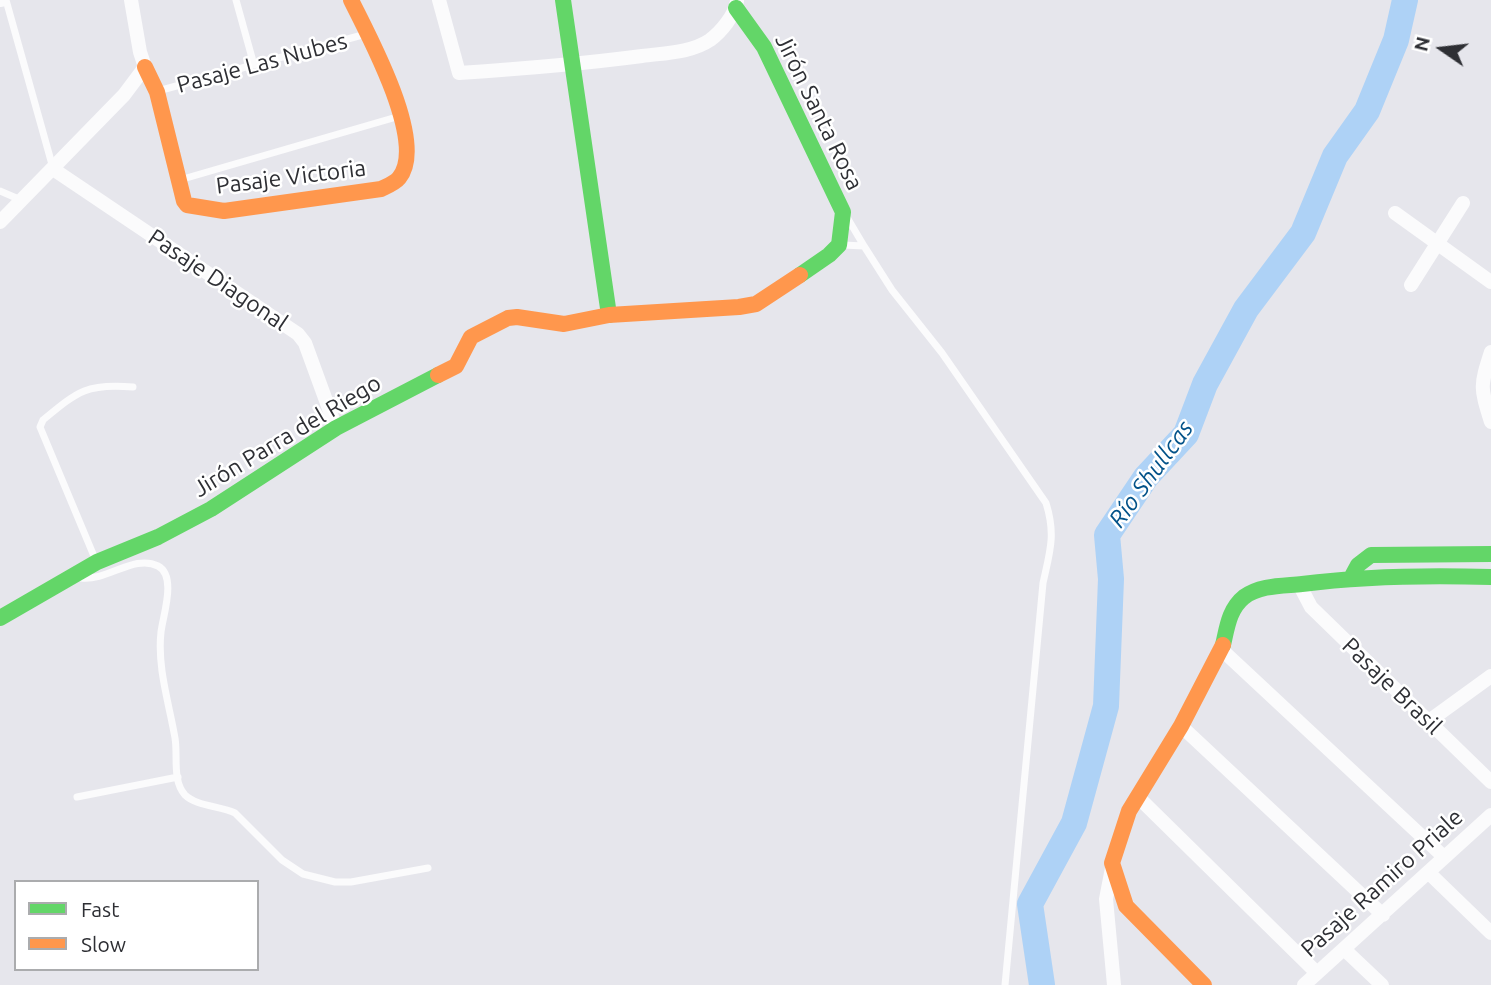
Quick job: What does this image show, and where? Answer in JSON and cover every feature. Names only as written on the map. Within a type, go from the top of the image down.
[{"type":"street","points":[[131,0],[140,52],[157,92],[179,180]]},
{"type":"street","points":[[351,0],[402,115]]},
{"type":"street","points":[[439,0],[459,73],[572,65]]},
{"type":"street","points":[[564,0],[609,315],[756,304],[829,255],[839,245]]},
{"type":"street","name":"Jirón Santa Rosa","points":[[572,65],[686,50],[709,41],[726,24],[736,4]]},
{"type":"street","name":"Jirón Santa Rosa","points":[[736,4],[764,47],[843,212],[839,245]]},
{"type":"street","points":[[0,222],[124,95],[145,67]]},
{"type":"street","name":"Pasaje Victoria","points":[[179,180],[184,201],[192,207],[224,211],[381,189],[395,183],[402,175],[407,159],[408,141],[402,115]]},
{"type":"street","name":"Pasaje Diagonal","points":[[53,169],[298,334],[305,343],[336,428]]},
{"type":"street","points":[[1411,285],[1463,203]]},
{"type":"street","points":[[1395,213],[1491,282]]},
{"type":"street","name":"Jirón Parra del Riego","points":[[0,618],[97,562],[158,537],[211,509],[336,428],[456,366],[471,337],[508,318],[564,324],[609,315]]},
{"type":"street","points":[[1491,352],[1482,379],[1481,393],[1491,422]]},
{"type":"street","points":[[1351,578],[1358,565],[1371,555],[1491,554]]},
{"type":"street","points":[[1114,985],[1106,899],[1112,863],[1129,811],[1181,726],[1222,650],[1230,615],[1244,598],[1258,589],[1351,578],[1409,575],[1491,577]]},
{"type":"street","name":"Pasaje Brasil","points":[[1299,584],[1311,607],[1491,782]]},
{"type":"street","points":[[1222,650],[1444,857]]},
{"type":"street","points":[[1429,721],[1491,676]]},
{"type":"street","points":[[1181,726],[1383,915]]},
{"type":"street","points":[[1139,798],[1317,973]]},
{"type":"street","name":"Pasaje Ramiro Priale","points":[[1304,985],[1491,815]]},
{"type":"street","points":[[1112,863],[1126,906],[1204,985]]},
{"type":"street","points":[[1429,873],[1491,933]]},
{"type":"street","points":[[1345,950],[1382,985]]},
{"type":"lane","points":[[3,0],[53,169]]},
{"type":"lane","points":[[236,0],[254,65]]},
{"type":"lane","name":"Pasaje Las Nubes","points":[[157,92],[366,34]]},
{"type":"lane","points":[[179,180],[402,115]]},
{"type":"lane","points":[[0,191],[21,201]]},
{"type":"lane","points":[[843,212],[892,290],[942,353],[1046,503],[1051,518],[1053,536],[1043,583],[1005,985]]},
{"type":"lane","points":[[839,245],[849,243],[864,246]]},
{"type":"lane","points":[[97,562],[40,427],[43,420],[85,389],[110,385],[133,387]]},
{"type":"lane","points":[[74,577],[99,578],[130,564],[157,566],[167,574],[169,582],[161,631],[161,658],[175,741],[178,777],[184,794],[190,799],[235,813],[282,860],[303,874],[335,882],[351,882],[428,869]]},
{"type":"lane","points":[[77,797],[178,777]]},
{"type":"waterway","name":"Río Shullcas","points":[[1042,985],[1030,904],[1074,823],[1106,706],[1111,579],[1107,535],[1146,477],[1186,434],[1205,384],[1246,309],[1303,233],[1335,156],[1367,111],[1396,40],[1405,0]]},
{"type":"traffic: fast","points":[[563,0],[609,315]]},
{"type":"traffic: fast","points":[[736,8],[764,47],[843,212],[839,245],[800,275]]},
{"type":"traffic: fast","points":[[0,618],[97,562],[158,537],[211,509],[336,428],[438,375]]},
{"type":"traffic: fast","points":[[1351,578],[1358,565],[1371,555],[1491,554]]},
{"type":"traffic: fast","points":[[1223,645],[1229,619],[1235,607],[1250,593],[1264,588],[1373,578],[1491,577]]},
{"type":"traffic: slow","points":[[145,67],[157,92],[187,205],[224,211],[381,189],[399,178],[406,162],[406,140],[392,89],[351,0]]},
{"type":"traffic: slow","points":[[438,375],[456,366],[471,337],[508,318],[564,324],[609,315],[739,307],[756,304],[800,275]]},
{"type":"traffic: slow","points":[[1204,985],[1126,906],[1112,863],[1129,811],[1181,726],[1223,645]]}]
